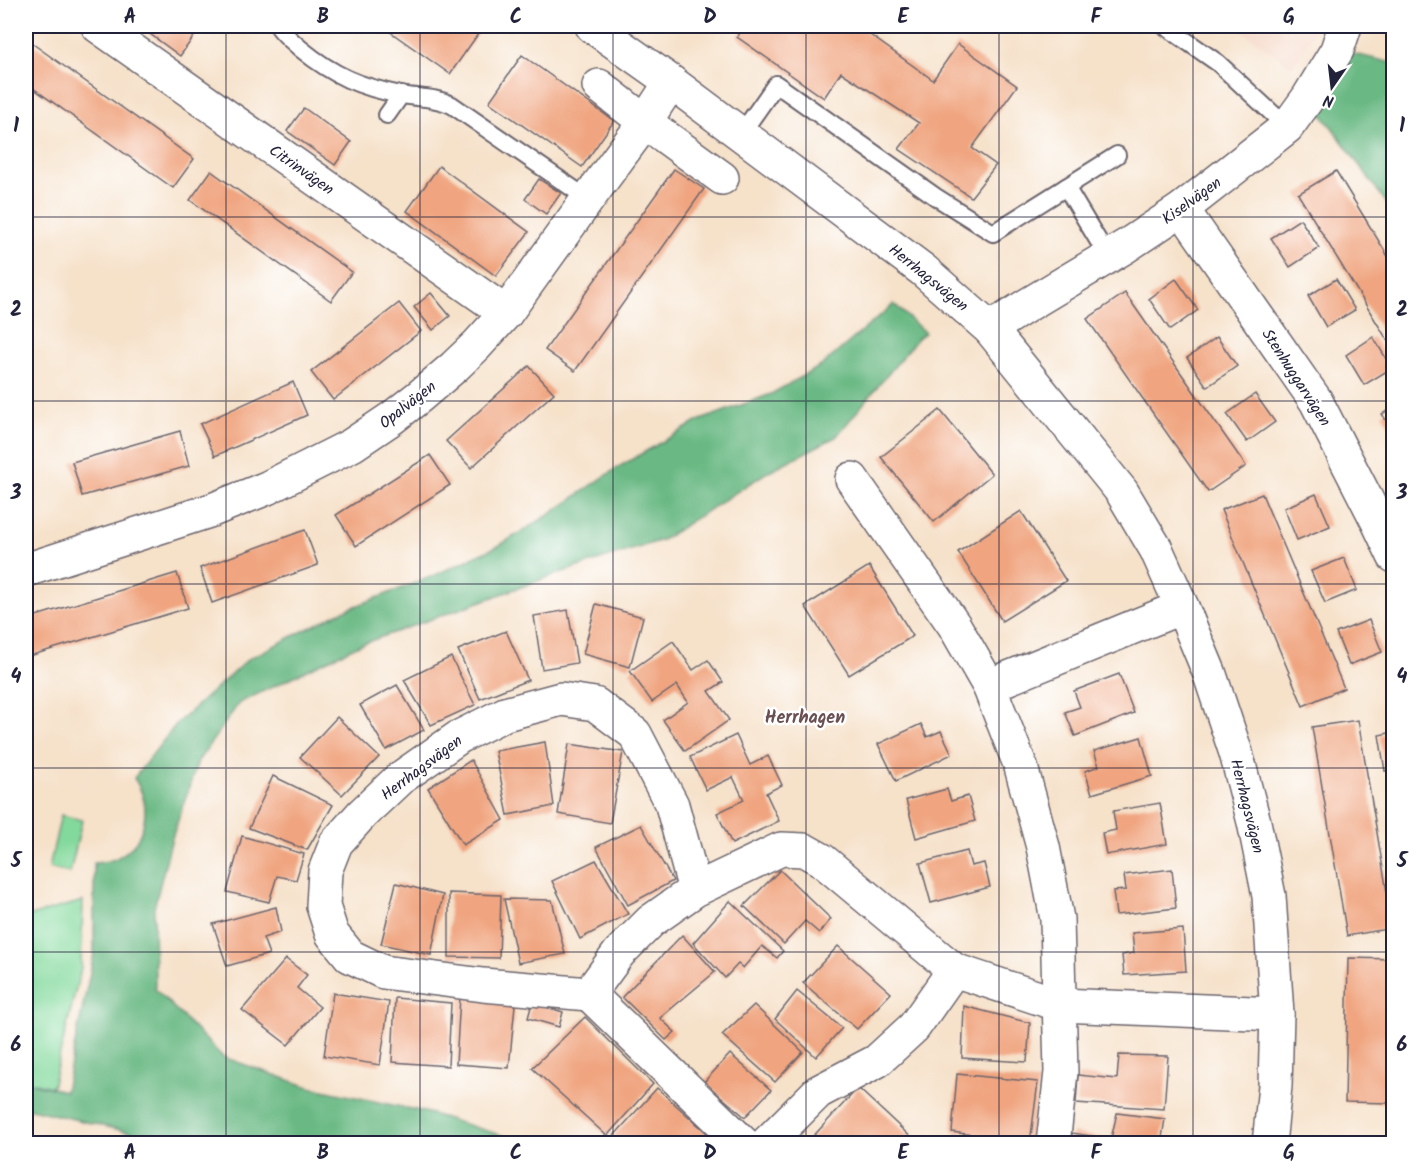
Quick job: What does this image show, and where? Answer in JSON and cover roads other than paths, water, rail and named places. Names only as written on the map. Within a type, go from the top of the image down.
[{"type":"street","name":"Citrinvägen","points":[[98,26],[506,313]]},
{"type":"street","name":"Herrhagsvägen","points":[[592,26],[923,270],[990,329],[1122,492],[1156,549],[1209,672],[1236,753],[1254,822],[1269,896],[1276,1014],[1275,1086],[1269,1143]]},
{"type":"street","name":"Kiselvägen","points":[[990,329],[1182,208],[1287,127],[1308,98],[1337,50],[1345,26]]},
{"type":"street","name":"Opalvägen","points":[[26,570],[212,510],[267,488],[342,450],[420,396],[477,345],[506,313],[645,122],[671,82]]},
{"type":"street","points":[[599,86],[722,178]]},
{"type":"street","name":"Stenhuggarvägen","points":[[1182,208],[1316,401],[1385,516],[1394,556]]},
{"type":"street","points":[[852,479],[954,625],[989,686],[1021,767],[1043,847],[1057,920],[1061,1072],[1053,1143]]},
{"type":"street","points":[[989,686],[1182,607]]},
{"type":"street","name":"Herrhagsvägen","points":[[589,994],[483,985],[383,972],[350,956],[332,934],[323,906],[325,871],[336,843],[362,814],[399,779],[459,737],[505,714],[561,699],[595,704],[635,734],[672,805],[695,890]]},
{"type":"street","points":[[744,1143],[589,994],[619,952],[651,921],[695,890],[781,849],[804,849],[822,860],[954,970],[1060,1005],[1276,1014]]},
{"type":"street","points":[[766,1143],[818,1092],[878,1061],[914,1027],[954,970]]},
{"type":"lane","points":[[278,26],[311,65],[361,85],[452,105],[588,199]]},
{"type":"lane","points":[[1165,26],[1218,63],[1287,127]]},
{"type":"lane","points":[[741,134],[776,84],[936,197],[993,233],[1117,155]]},
{"type":"lane","points":[[387,115],[401,95]]},
{"type":"lane","points":[[1066,187],[1108,256]]},
{"type":"district","name":"Herrhagen","points":[[805,717]]}]
